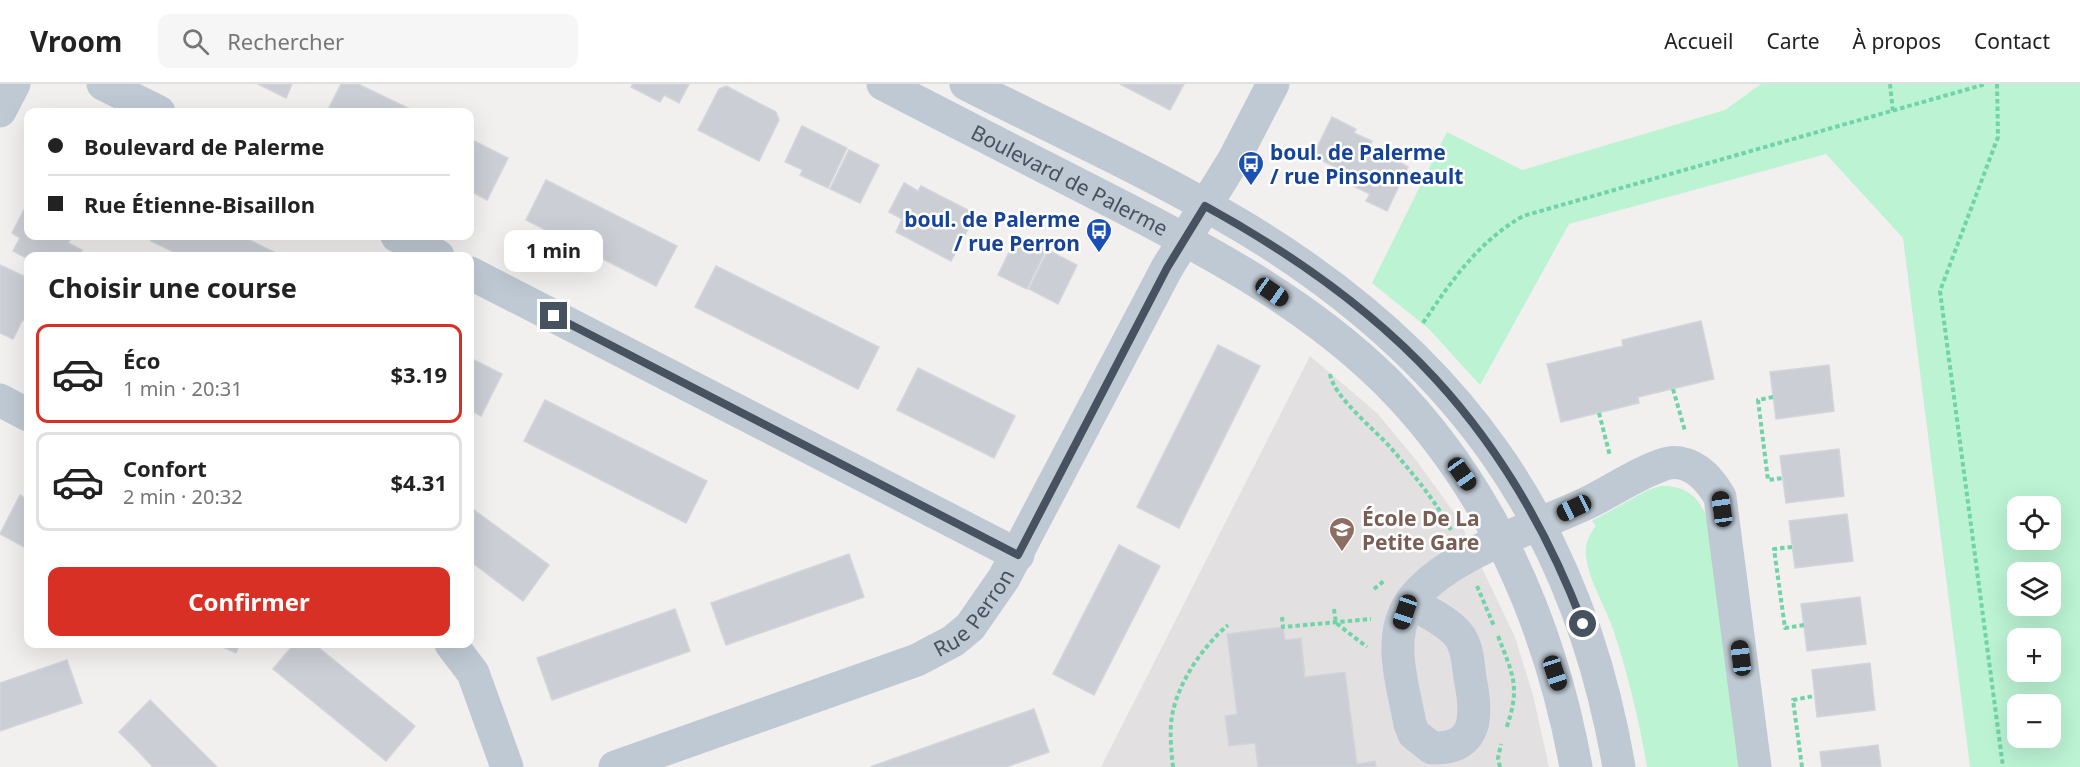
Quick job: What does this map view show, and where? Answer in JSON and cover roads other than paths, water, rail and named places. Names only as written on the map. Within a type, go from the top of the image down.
[{"type":"street","points":[[0,111],[14,84]]},
{"type":"street","points":[[103,84],[151,108]]},
{"type":"street","name":"Boulevard de Palerme","points":[[883,84],[1184,240],[1256,281],[1341,343],[1387,382],[1437,439],[1472,489],[1502,542],[1522,584],[1549,655],[1569,726],[1576,767]]},
{"type":"street","name":"Boulevard de Palerme","points":[[966,84],[1205,206],[1286,255],[1350,301],[1402,343],[1471,420],[1506,468],[1540,524],[1564,574],[1597,664],[1611,720],[1619,767]]},
{"type":"street","name":"Rue Perron","points":[[615,767],[934,652],[970,627],[987,606],[1018,555],[1162,276],[1233,161],[1273,84]]},
{"type":"street","points":[[406,240],[430,252]]},
{"type":"street","points":[[474,275],[1018,555]]},
{"type":"street","points":[[0,400],[24,413]]},
{"type":"street","points":[[1411,602],[1444,571],[1502,542],[1664,464],[1679,463],[1689,466],[1713,484],[1720,497],[1755,767]]},
{"type":"street","points":[[454,648],[472,673],[507,767]]},
{"type":"place","name":"boul. de Palerme / rue Pinsonneault","points":[[1251,187]]},
{"type":"place","name":"boul. de Palerme / rue Perron","points":[[1099,254]]},
{"type":"place","name":"École De La Petite Gare","points":[[1342,553]]}]
